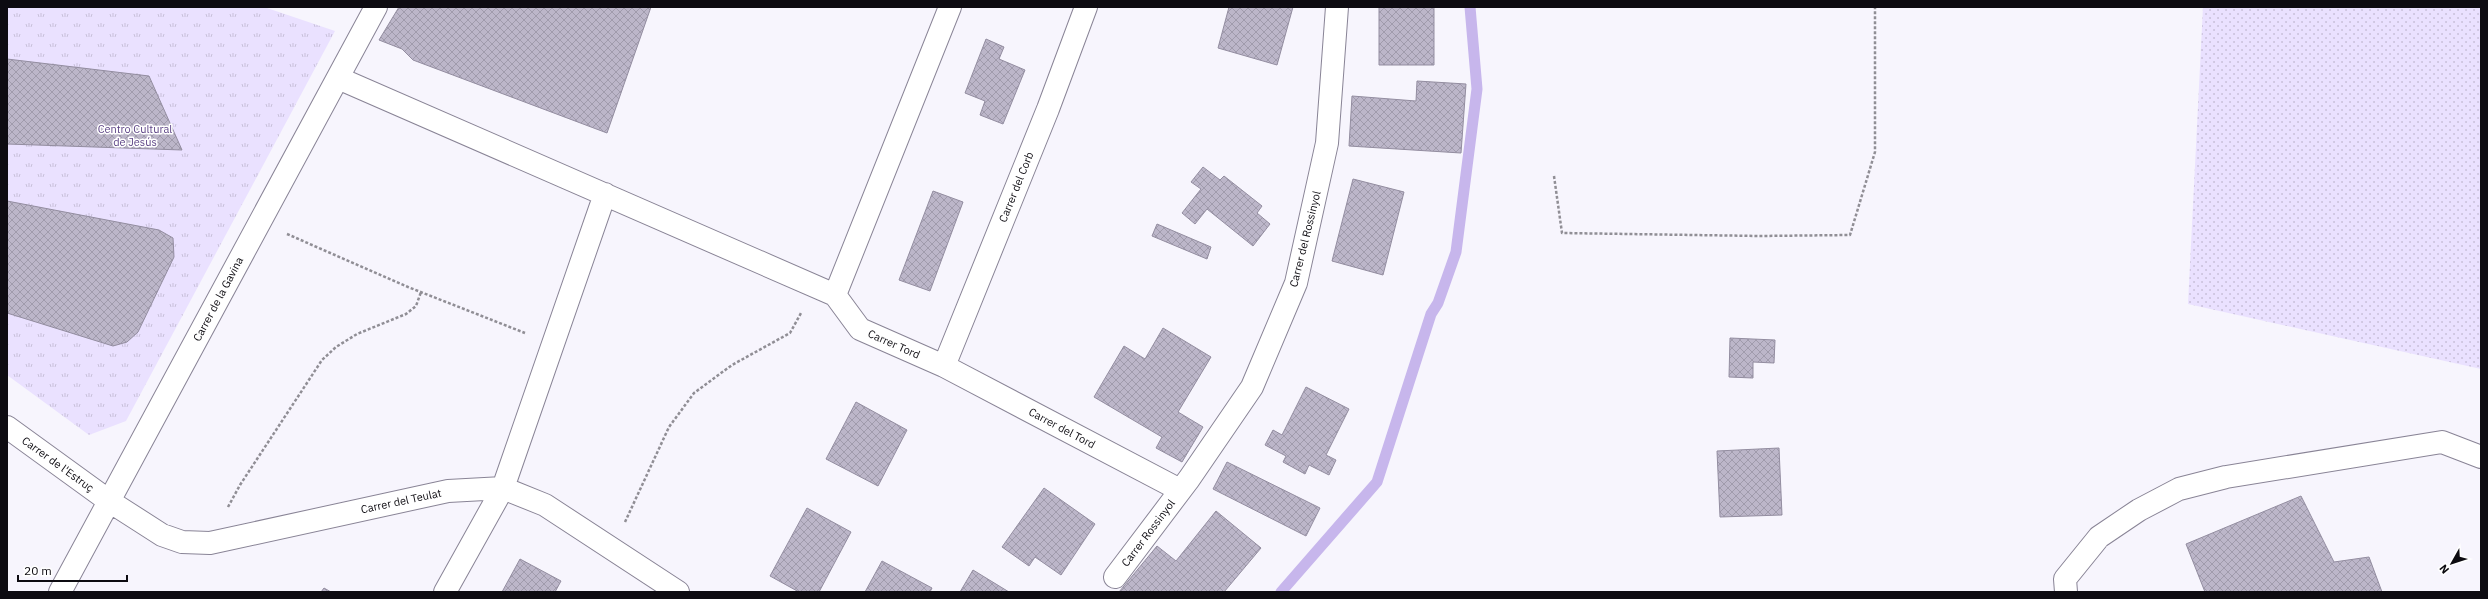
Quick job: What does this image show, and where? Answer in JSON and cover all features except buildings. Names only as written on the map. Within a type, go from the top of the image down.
[{"type":"street","name":"Carrer de la Gavina","points":[[60,592],[376,7]]},
{"type":"street","points":[[338,78],[835,295],[950,7]]},
{"type":"street","name":"Carrer del Corb","points":[[944,366],[1048,109],[1086,7]]},
{"type":"street","name":"Carrer del Rossinyol","points":[[1180,490],[1252,387],[1296,283],[1327,144],[1337,7]]},
{"type":"street","points":[[445,592],[503,488],[605,194]]},
{"type":"street","name":"Carrer Tord","points":[[835,295],[860,328],[944,366]]},
{"type":"street","name":"Carrer del Tord","points":[[944,366],[1180,490]]},
{"type":"street","name":"Carrer de l'Estruç","points":[[7,428],[109,501]]},
{"type":"street","points":[[2066,592],[2065,579],[2099,537],[2139,510],[2179,489],[2226,477],[2442,442],[2481,457]]},
{"type":"street","name":"Carrer del Teulat","points":[[109,501],[162,535],[182,542],[210,543],[448,491],[503,488],[545,505],[678,592]]},
{"type":"street","name":"Carrer Rossinyol","points":[[1116,577],[1180,490]]},
{"type":"path","points":[[1554,176],[1562,233],[1760,236],[1850,235],[1875,152],[1875,7]]},
{"type":"path","points":[[260,222],[421,292],[553,344]]},
{"type":"path","points":[[613,549],[669,427],[694,393],[732,365],[790,333],[814,286]]},
{"type":"path","points":[[210,543],[240,485],[322,360],[336,347],[356,334],[406,314],[416,306],[421,292]]},
{"type":"green space","name":"Centro Cultural de Jesús","points":[[7,7],[264,7],[335,31],[126,421],[89,435],[7,375]]},
{"type":"green space","points":[[2203,7],[2481,7],[2481,369],[2188,304]]},
{"type":"waterway","points":[[1281,592],[1377,482],[1431,314],[1438,303],[1456,252],[1477,89],[1470,7]]}]
